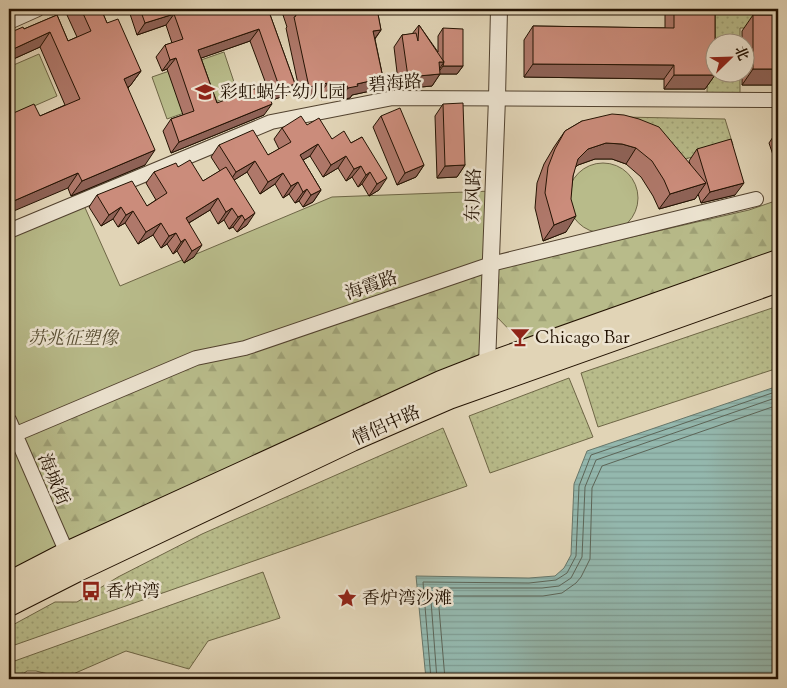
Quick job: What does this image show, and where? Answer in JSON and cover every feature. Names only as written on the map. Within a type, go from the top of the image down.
[{"type":"highway","name":"情侶中路","points":[[9,605],[80,569],[352,440],[449,398],[489,373],[778,261]]},
{"type":"highway","name":"情侶中路","points":[[9,583],[67,553],[441,382],[489,373],[778,280]]},
{"type":"street","points":[[9,22],[38,9]]},
{"type":"street","name":"东风路","points":[[489,373],[499,9]]},
{"type":"street","name":"碧海路","points":[[9,231],[272,122],[393,98],[778,100]]},
{"type":"street","name":"海霞路","points":[[12,436],[196,358],[245,348],[491,264],[756,199]]},
{"type":"street","name":"海城街","points":[[9,420],[12,436],[67,553]]},
{"type":"green space","points":[[708,9],[778,9],[778,28],[740,28],[740,32],[708,32]]},
{"type":"green space","points":[[224,52],[238,94],[167,119],[152,77]]},
{"type":"green space","points":[[39,54],[57,96],[9,117],[9,67]]},
{"type":"green space","points":[[707,82],[740,82],[740,95],[707,95]]},
{"type":"green space","points":[[622,117],[725,119],[733,145],[672,163]]},
{"type":"green space","points":[[603,163],[616,166],[628,173],[635,185],[638,198],[635,211],[628,223],[616,230],[603,233],[590,230],[578,223],[571,211],[568,198],[571,185],[578,173],[590,166]]},
{"type":"green space","name":"苏兆征塑像","points":[[493,191],[490,264],[196,358],[21,432],[9,404],[9,232],[82,201],[120,286],[332,197]]},
{"type":"green space","points":[[778,200],[778,261],[525,346],[494,314],[497,268],[749,210]]},
{"type":"green space","points":[[490,265],[486,363],[68,551],[16,435],[197,360]]},
{"type":"green space","points":[[778,306],[778,368],[598,427],[581,373]]},
{"type":"green space","points":[[569,378],[593,437],[490,473],[469,416]]},
{"type":"green space","points":[[443,428],[467,486],[9,647],[9,627],[55,602],[77,602],[118,577],[202,534]]},
{"type":"green space","points":[[15,435],[66,553],[9,580],[9,439]]},
{"type":"green space","points":[[263,572],[280,618],[208,641],[189,669],[126,651],[64,678],[36,671],[27,671],[19,679],[9,679],[9,663]]},
{"type":"water","points":[[778,386],[778,679],[426,679],[416,576],[529,578],[555,576],[564,568],[571,555],[574,484],[587,451]]},
{"type":"building","points":[[81,9],[101,9],[107,23],[118,19],[141,71],[124,79],[155,150],[82,181],[78,173],[9,203],[9,115],[34,104],[40,116],[80,99],[50,32],[9,51],[9,33],[23,27],[24,29],[57,15],[68,41],[91,31]]},
{"type":"building","points":[[140,9],[268,9],[295,84],[280,89],[259,29],[198,50],[217,103],[265,85],[272,104],[179,142],[171,119],[194,111],[176,58],[170,60],[165,45],[183,39],[174,14],[145,23]]},
{"type":"building","points":[[293,9],[377,9],[381,30],[373,31],[383,78],[348,88],[345,82],[329,88],[328,83],[309,87],[294,17],[296,16]]},
{"type":"building","points":[[674,9],[715,9],[715,32],[704,32],[704,75],[674,75],[674,65],[533,64],[533,26],[674,28]]},
{"type":"building","points":[[753,15],[778,15],[778,69],[754,69]]},
{"type":"building","points":[[419,25],[444,62],[439,62],[440,74],[408,77],[402,35],[416,33],[418,41]]},
{"type":"building","points":[[443,28],[463,29],[463,66],[443,66]]},
{"type":"building","points":[[463,103],[465,165],[445,166],[443,104]]},
{"type":"building","points":[[400,108],[424,165],[405,173],[381,116]]},
{"type":"building","points":[[612,114],[639,119],[659,127],[706,183],[670,194],[652,161],[636,148],[622,144],[606,143],[588,149],[578,159],[573,176],[571,199],[576,216],[554,225],[545,193],[548,167],[555,149],[565,131],[582,121]]},
{"type":"building","points":[[301,116],[307,125],[319,118],[332,139],[344,131],[351,143],[362,137],[387,178],[377,184],[370,172],[366,175],[361,166],[354,169],[346,156],[331,165],[318,144],[300,155],[321,190],[311,195],[307,189],[303,192],[298,182],[291,186],[283,173],[268,182],[255,161],[236,172],[219,145],[253,130],[268,155],[291,142],[282,128]]},
{"type":"building","points":[[731,139],[744,183],[710,192],[697,149]]},
{"type":"building","points":[[190,160],[203,181],[226,167],[255,213],[245,220],[242,215],[238,217],[232,208],[226,212],[218,198],[186,218],[202,245],[192,251],[185,239],[181,242],[176,233],[169,236],[161,223],[146,232],[133,211],[126,215],[121,207],[109,215],[97,195],[132,181],[147,206],[167,193],[154,172],[176,163],[178,167]]},
{"type":"place","name":"彩虹蜗牛幼儿园","points":[[205,92]]},
{"type":"place","name":"Chicago Bar","points":[[520,337]]},
{"type":"place","name":"香炉湾","points":[[91,591]]},
{"type":"place","name":"香炉湾沙滩","points":[[347,598]]}]
